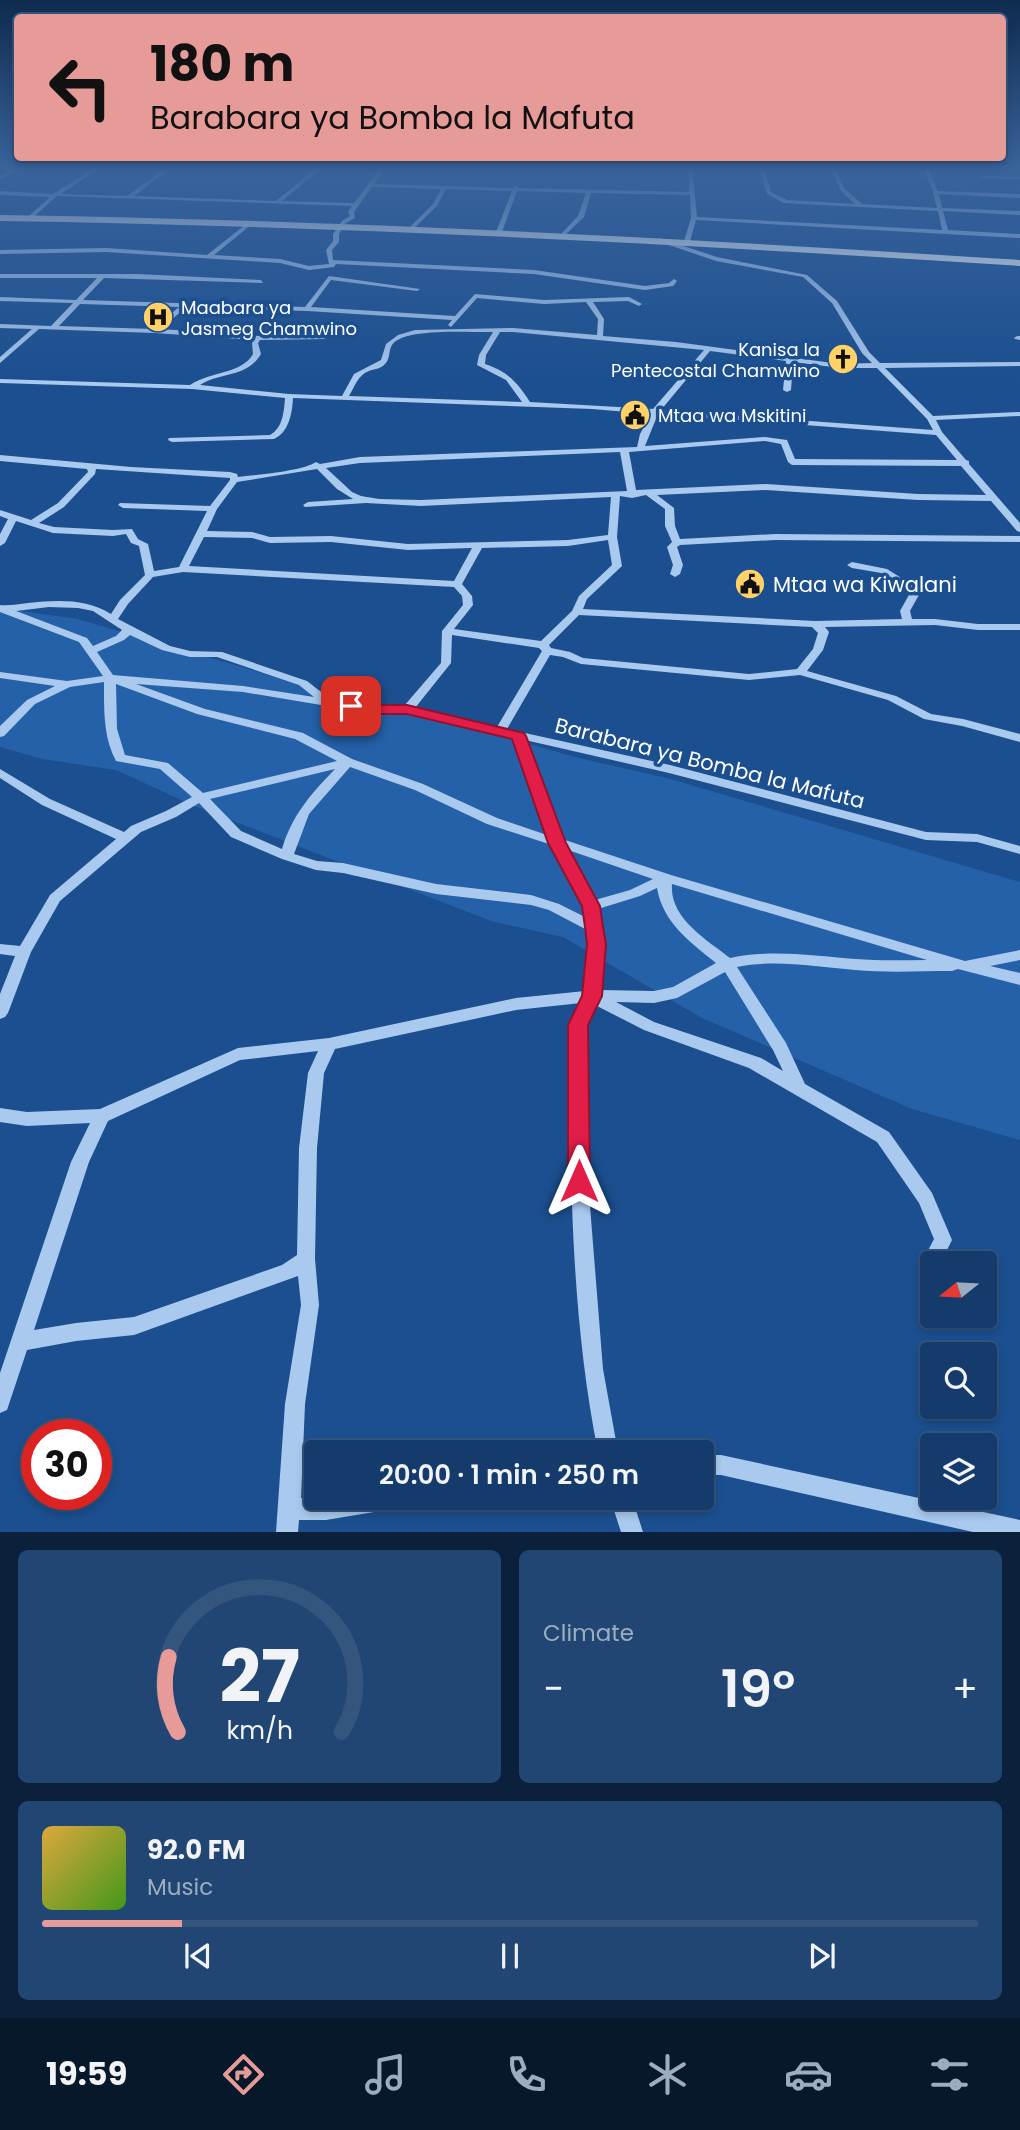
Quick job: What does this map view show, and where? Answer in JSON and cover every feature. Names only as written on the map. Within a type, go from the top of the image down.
[{"type":"highway","points":[[635,238],[1020,263]]},
{"type":"street","points":[[209,256],[231,238]]},
{"type":"street","points":[[0,252],[106,250],[281,261],[309,268],[334,265],[327,254],[336,238]]},
{"type":"street","points":[[659,240],[716,259],[805,276],[835,302],[876,365],[931,418],[938,433],[1020,529]]},
{"type":"street","points":[[152,262],[159,255]]},
{"type":"street","points":[[220,279],[233,268],[231,257]]},
{"type":"street","points":[[331,262],[534,272],[645,288],[671,285],[674,281]]},
{"type":"street","points":[[138,276],[145,269]]},
{"type":"street","points":[[0,276],[138,276],[261,282]]},
{"type":"street","points":[[53,328],[102,276]]},
{"type":"street","points":[[307,309],[329,278],[417,289]]},
{"type":"street","points":[[447,331],[474,301],[472,296],[544,302],[629,299],[639,304]]},
{"type":"street","points":[[0,299],[307,309],[456,318]]},
{"type":"street","points":[[588,300],[601,319],[600,336]]},
{"type":"street","points":[[155,331],[186,304]]},
{"type":"street","points":[[0,326],[155,331],[258,338],[325,337]]},
{"type":"street","points":[[0,361],[37,328]]},
{"type":"street","points":[[345,397],[357,375],[379,367],[387,357],[388,345],[400,336],[415,332],[497,331],[600,336],[789,362],[856,367],[1020,364]]},
{"type":"street","points":[[497,331],[483,352],[481,365],[505,374],[518,388],[527,404]]},
{"type":"street","points":[[192,387],[210,377],[226,375],[248,365],[257,354],[258,338]]},
{"type":"street","points":[[640,449],[643,432],[651,423],[661,401],[708,349]]},
{"type":"street","points":[[786,390],[789,362]]},
{"type":"street","points":[[0,381],[192,387],[289,396],[527,404],[938,433]]},
{"type":"street","points":[[172,440],[271,438],[278,435],[288,415],[289,396]]},
{"type":"street","points":[[931,418],[1020,414]]},
{"type":"street","points":[[183,569],[213,509],[234,480],[260,478],[316,465],[360,460],[640,449],[775,439],[784,442],[792,462],[966,463]]},
{"type":"street","points":[[624,449],[632,495]]},
{"type":"street","points":[[0,457],[230,475],[234,476],[234,480]]},
{"type":"street","points":[[316,465],[333,476],[340,487],[364,501]]},
{"type":"street","points":[[31,524],[61,505],[92,472],[91,466]]},
{"type":"street","points":[[308,505],[364,501],[421,503],[784,487],[918,498],[992,498]]},
{"type":"street","points":[[500,731],[545,648],[576,612],[583,598],[617,566],[611,537],[616,493]]},
{"type":"street","points":[[650,494],[669,508],[670,526],[677,542]]},
{"type":"street","points":[[123,505],[213,509]]},
{"type":"street","points":[[0,513],[53,530],[113,533],[129,530],[134,541],[143,544],[150,575]]},
{"type":"street","points":[[0,543],[14,517]]},
{"type":"street","points":[[201,534],[252,535],[270,540],[331,539],[408,547],[568,543],[611,537]]},
{"type":"street","points":[[675,573],[678,565],[672,547],[677,542],[775,537],[866,540],[1020,539]]},
{"type":"street","points":[[457,584],[479,545]]},
{"type":"street","points":[[852,565],[884,571],[914,589],[915,593],[905,611],[908,623]]},
{"type":"street","points":[[113,619],[150,575],[183,569],[457,584],[467,596],[468,605],[447,631],[446,663],[407,710]]},
{"type":"street","points":[[1,609],[32,604],[78,605],[96,609],[129,630],[178,652],[218,654],[303,683],[325,700]]},
{"type":"street","points":[[1,609],[83,640],[93,650],[110,678],[110,720],[114,745],[120,758],[164,766],[201,797],[236,834],[316,865],[343,868],[436,889],[531,900],[554,907],[594,927]]},
{"type":"street","points":[[576,612],[815,624],[935,622],[978,627],[1020,627]]},
{"type":"street","points":[[800,672],[818,650],[824,632],[815,624]]},
{"type":"street","points":[[93,650],[120,638],[129,630]]},
{"type":"street","points":[[447,631],[545,648],[581,661],[749,677],[800,672],[891,698],[928,717],[1020,738]]},
{"type":"street","points":[[0,675],[68,684]]},
{"type":"street","points":[[110,678],[245,724],[299,736],[348,762],[419,788],[492,821],[557,843],[965,966],[1020,979]]},
{"type":"street","name":"Barabara ya Bomba la Mafuta","points":[[68,684],[110,678],[240,689],[325,700],[367,710],[407,710],[670,769],[926,836],[977,838],[1020,850]]},
{"type":"street","points":[[0,733],[31,702],[68,684]]},
{"type":"street","points":[[170,700],[166,695],[168,690],[179,684]]},
{"type":"street","points":[[518,736],[557,843],[591,906],[594,927],[596,944],[592,996],[578,1025],[579,1181],[593,1369],[606,1440]]},
{"type":"street","points":[[0,1013],[24,952],[55,898],[136,829],[201,797],[348,762]]},
{"type":"street","points":[[287,856],[299,816],[317,793],[348,762]]},
{"type":"street","points":[[0,773],[46,802],[125,838]]},
{"type":"street","points":[[591,906],[635,893],[666,878]]},
{"type":"street","points":[[666,878],[664,889],[668,906],[683,928],[727,964],[780,1047],[799,1086]]},
{"type":"street","points":[[0,949],[24,952]]},
{"type":"street","points":[[0,1115],[27,1119],[102,1115],[238,1054],[277,1047],[329,1044],[516,1004],[592,996],[654,997],[677,992],[727,964],[755,958],[857,965],[965,966],[1020,955]]},
{"type":"street","points":[[592,996],[649,1026],[755,1063],[799,1086],[883,1137],[926,1199],[943,1240],[937,1251]]},
{"type":"street","points":[[287,1531],[295,1404],[310,1305],[306,1259],[308,1148],[316,1073],[329,1044]]},
{"type":"street","points":[[0,1403],[80,1162],[102,1115]]},
{"type":"street","points":[[20,1342],[76,1332],[134,1326],[288,1272],[306,1259]]},
{"type":"street","points":[[714,1465],[1020,1531]]},
{"type":"street","points":[[290,1509],[304,1509]]},
{"type":"street","points":[[625,1510],[632,1531]]},
{"type":"shaded area","points":[[0,608],[78,619],[384,709],[485,731],[575,757],[667,778],[1020,882],[1020,1140],[912,1109],[702,1018],[563,937],[491,921],[192,805],[116,770],[42,759],[0,747]]},
{"type":"place","name":"Maabara ya Jasmeg Chamwino","points":[[158,317]]},
{"type":"place","name":"Kanisa la Pentecostal Chamwino","points":[[843,359]]},
{"type":"place","name":"Mtaa wa Mskitini","points":[[635,415]]},
{"type":"place","name":"Mtaa wa Kiwalani","points":[[750,584]]},
{"type":"route","points":[[351,706],[367,710],[407,710],[518,736],[557,843],[591,906],[594,927],[596,944],[592,996],[578,1025],[579,1181]]}]
